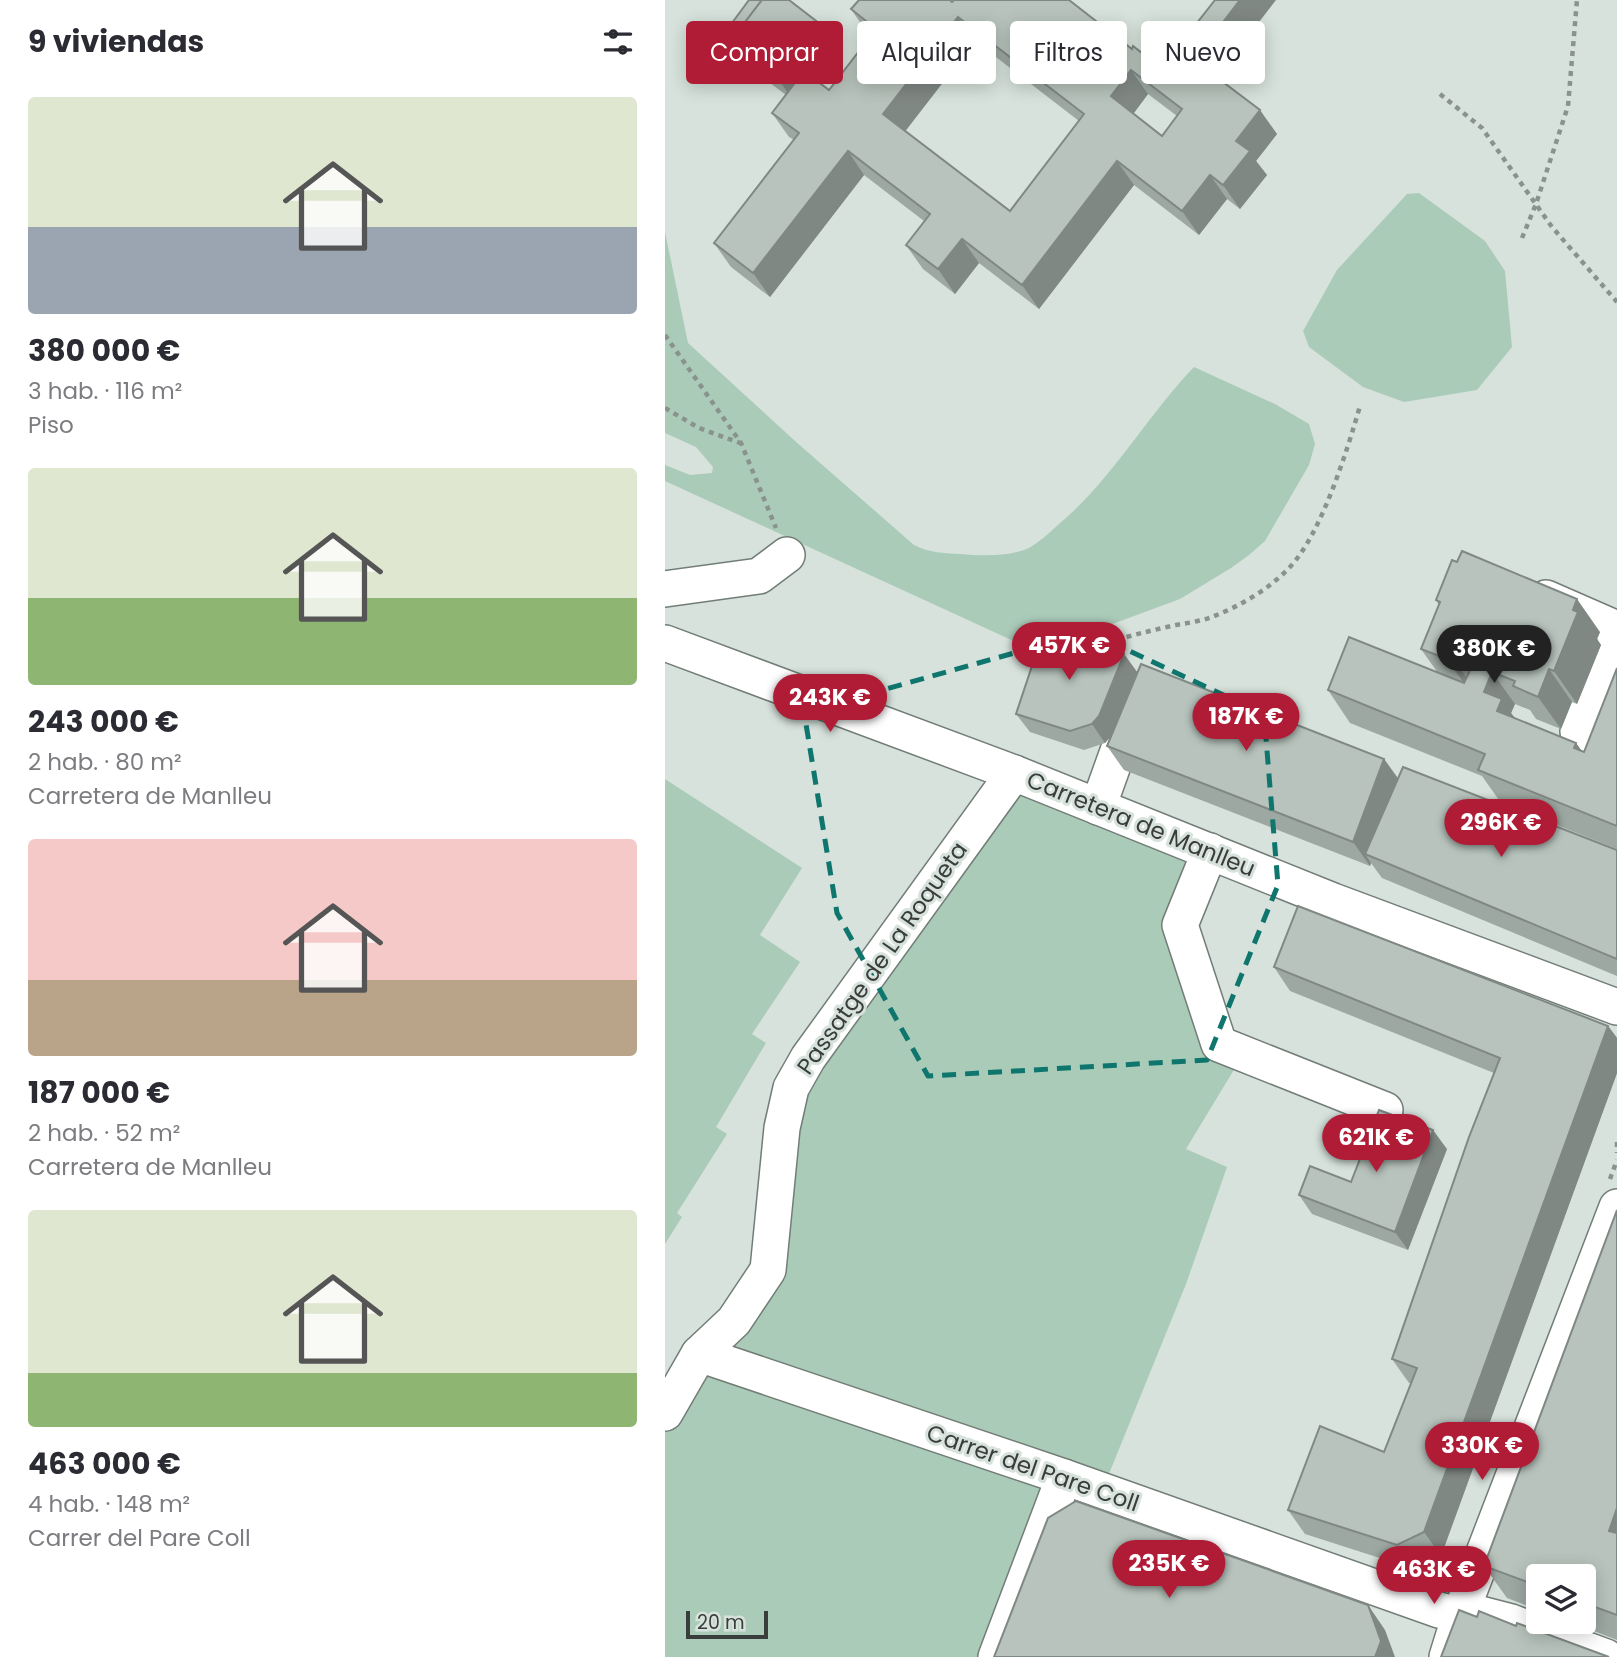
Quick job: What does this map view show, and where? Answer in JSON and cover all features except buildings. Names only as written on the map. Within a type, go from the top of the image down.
[{"type":"street","points":[[665,589],[759,576],[787,555]]},
{"type":"street","points":[[1521,587],[1617,629]]},
{"type":"street","points":[[1580,744],[1578,731],[1617,640]]},
{"type":"street","name":"Carretera de Manlleu","points":[[665,643],[1014,773],[1333,901],[1617,1007]]},
{"type":"street","points":[[1098,807],[1140,688]]},
{"type":"street","points":[[1547,731],[1594,750],[1604,751],[1617,740]]},
{"type":"street","name":"Passatge de La Roqueta","points":[[665,1413],[699,1354],[734,1321],[768,1270],[782,1128],[791,1088],[816,1047],[1014,773]]},
{"type":"street","points":[[1210,851],[1180,925],[1219,1044],[1385,1110]]},
{"type":"street","points":[[1447,1657],[1460,1615],[1617,1207]]},
{"type":"street","name":"Carrer del Pare Coll","points":[[699,1354],[1064,1477],[1439,1610],[1460,1615],[1480,1614],[1511,1622],[1606,1657]]},
{"type":"street","points":[[996,1657],[1064,1477]]},
{"type":"path","points":[[1522,238],[1568,106],[1577,0]]},
{"type":"path","points":[[1440,94],[1482,128],[1552,227],[1617,302]]},
{"type":"path","points":[[665,335],[741,443],[787,555]]},
{"type":"path","points":[[1094,648],[1125,636],[1210,618],[1247,601],[1291,567],[1325,507],[1360,407]]},
{"type":"path","points":[[665,408],[699,428],[741,443]]},
{"type":"path","points":[[1617,1142],[1617,1153]]},
{"type":"highlighted area","points":[[1089,632],[1264,714],[1278,885],[1207,1060],[928,1076],[837,913],[804,712]]},
{"type":"green space","points":[[1419,193],[1485,241],[1505,271],[1512,347],[1477,390],[1404,402],[1363,387],[1309,347],[1303,331],[1337,270],[1407,194]]},
{"type":"green space","points":[[665,232],[688,343],[795,441],[920,548],[942,553],[986,555],[1013,553],[1034,545],[1084,501],[1194,367],[1275,404],[1309,424],[1315,444],[1309,465],[1265,541],[1231,568],[1180,599],[1069,640],[1031,649],[665,481],[665,465],[690,475],[712,473],[713,467],[696,447],[665,433]]},
{"type":"green space","points":[[1014,773],[1210,851],[1180,925],[1238,1063],[1186,1149],[1227,1167],[1186,1284],[1102,1491],[1064,1477],[996,1657],[665,1657],[665,1413],[768,1270],[782,1128]]},
{"type":"green space","points":[[665,779],[802,868],[760,935],[800,962],[752,1034],[766,1043],[716,1127],[727,1134],[677,1213],[682,1217],[665,1244]]}]
